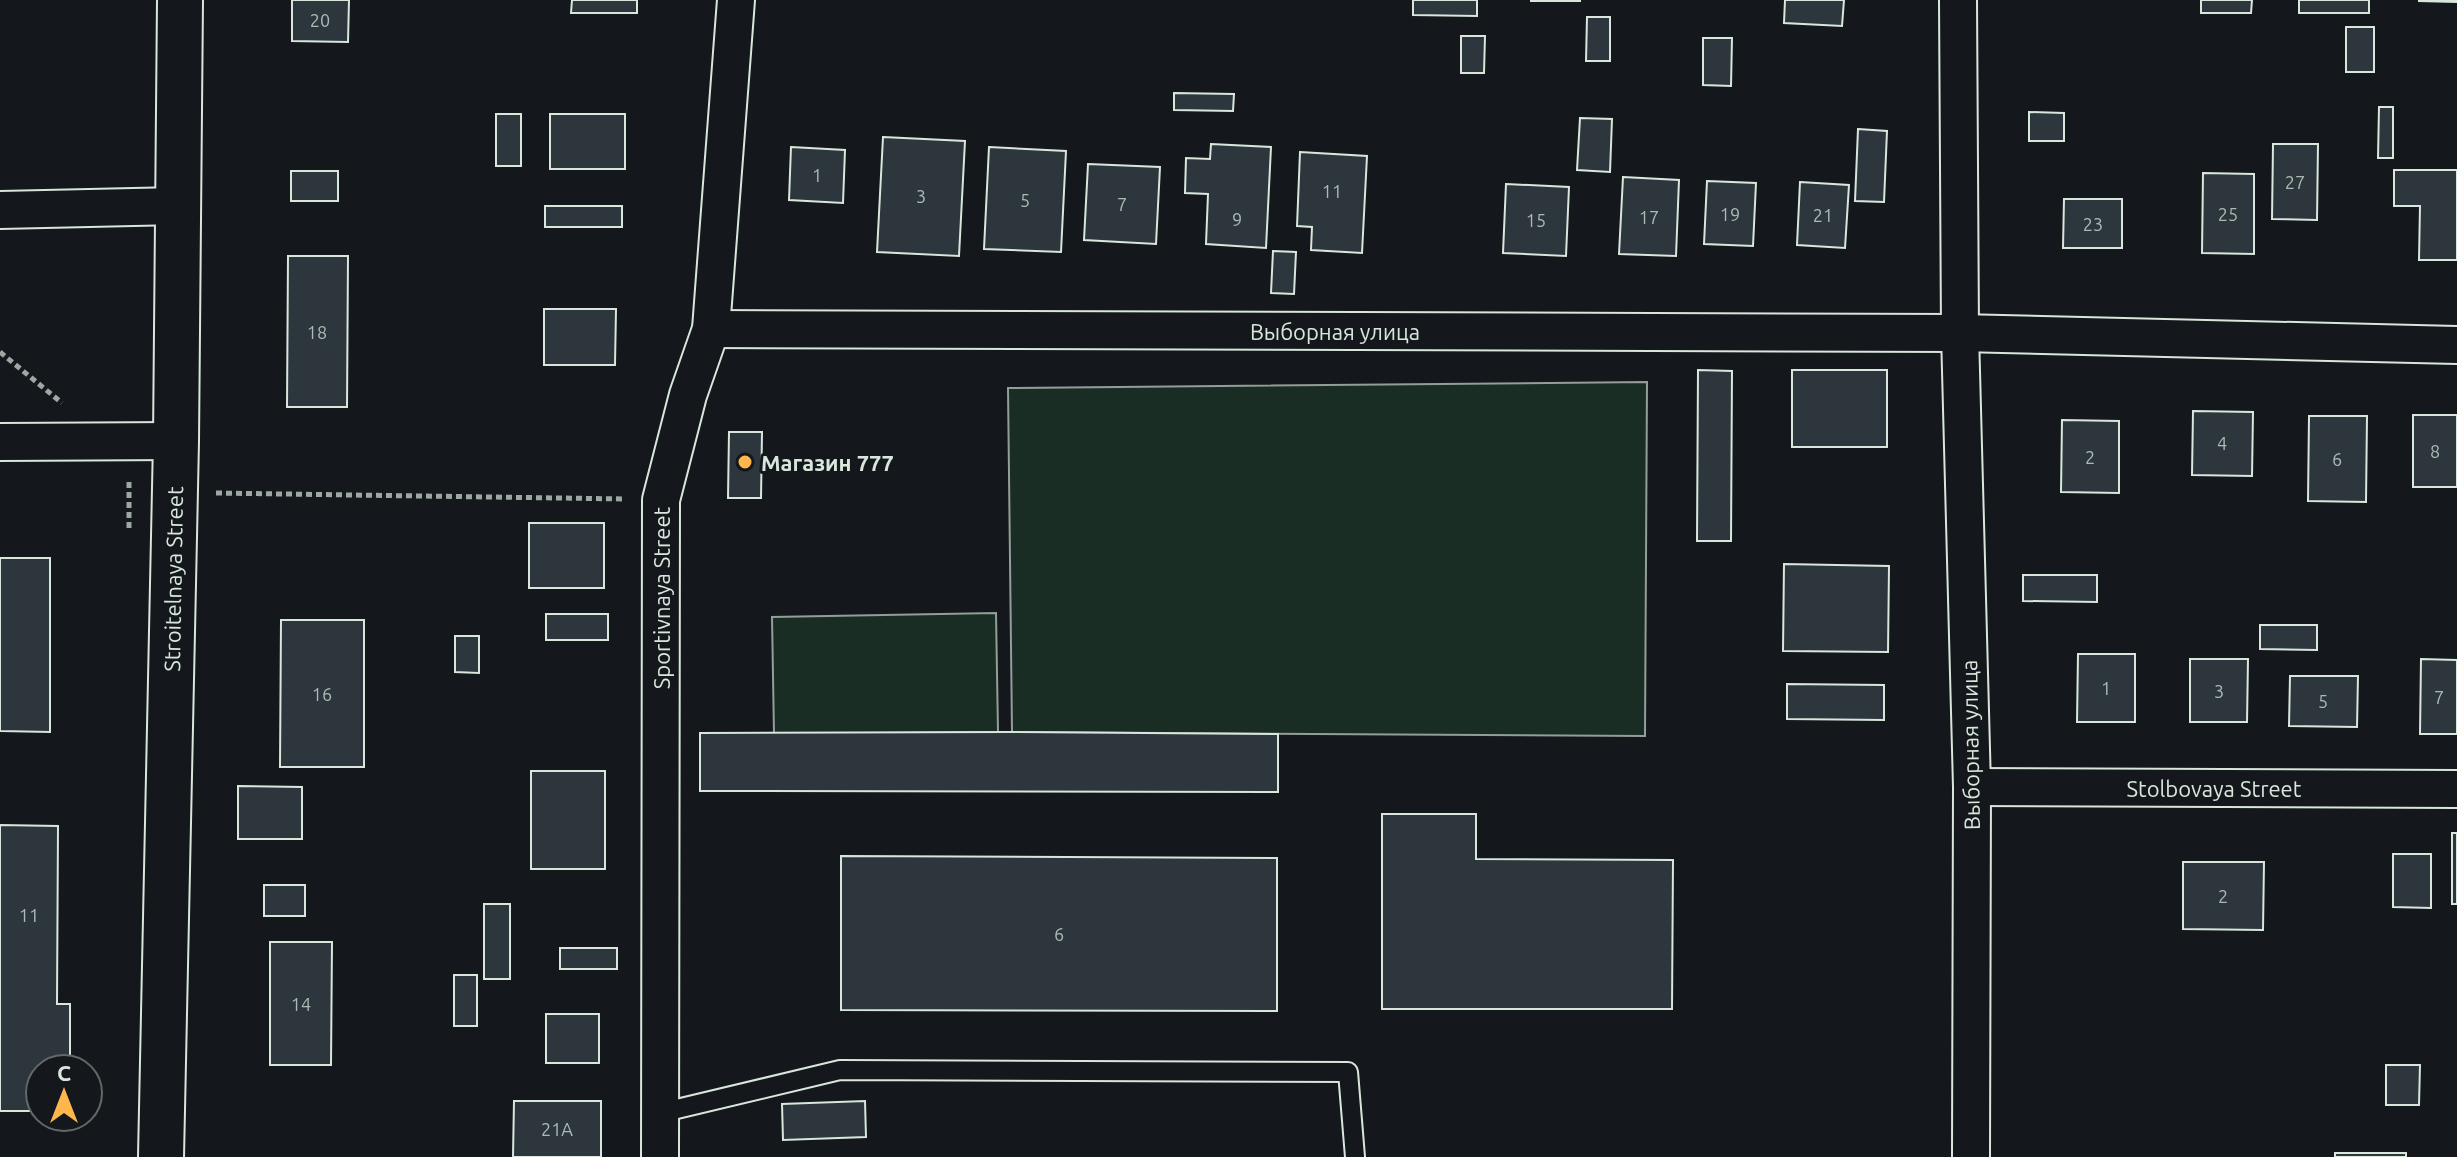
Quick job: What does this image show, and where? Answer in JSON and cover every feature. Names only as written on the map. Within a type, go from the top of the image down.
[{"type":"street","name":"Stroitelnaya Street","points":[[161,1157],[176,441],[180,0]]},
{"type":"street","name":"Sportivnaya Street","points":[[660,1157],[661,500],[688,395],[711,329],[736,0]]},
{"type":"street","name":"Выборная улица","points":[[1958,0],[1960,333],[1972,787],[1971,1157]]},
{"type":"street","points":[[0,210],[178,206]]},
{"type":"street","name":"Выборная улица","points":[[711,329],[1960,333],[2457,345]]},
{"type":"street","points":[[0,442],[176,441]]},
{"type":"street","name":"Stolbovaya Street","points":[[1972,787],[2457,789]]},
{"type":"lane","points":[[660,1113],[840,1070],[1348,1072],[1355,1157]]},
{"type":"path","points":[[0,352],[110,441]]},
{"type":"path","points":[[175,493],[661,500]]},
{"type":"green space","points":[[1647,382],[1645,736],[1012,732],[1008,388]]},
{"type":"green space","points":[[996,613],[998,732],[774,734],[772,617]]},
{"type":"building","points":[[292,0],[349,0],[348,42],[292,41]]},
{"type":"building","points":[[572,0],[637,0],[637,13],[571,13]]},
{"type":"building","points":[[1413,0],[1477,0],[1477,16],[1413,15]]},
{"type":"building","points":[[1580,0],[1580,1],[1531,1]]},
{"type":"building","points":[[1785,0],[1844,0],[1842,26],[1784,23]]},
{"type":"building","points":[[2201,0],[2252,0],[2251,13],[2201,13]]},
{"type":"building","points":[[2299,0],[2369,0],[2369,13],[2299,13]]},
{"type":"building","points":[[2457,0],[2457,2],[2419,1]]},
{"type":"building","points":[[1587,17],[1610,17],[1610,61],[1586,61]]},
{"type":"building","points":[[2346,27],[2374,27],[2374,72],[2346,72]]},
{"type":"building","points":[[1461,36],[1485,36],[1484,73],[1461,73]]},
{"type":"building","points":[[1703,38],[1732,38],[1731,86],[1703,85]]},
{"type":"building","points":[[1174,93],[1234,94],[1233,111],[1174,110]]},
{"type":"building","points":[[2379,107],[2393,107],[2393,158],[2378,158]]},
{"type":"building","points":[[2029,112],[2064,113],[2064,141],[2029,141]]},
{"type":"building","points":[[496,114],[521,114],[521,166],[496,166]]},
{"type":"building","points":[[550,114],[625,114],[625,169],[550,169]]},
{"type":"building","points":[[1580,118],[1612,119],[1610,172],[1577,170]]},
{"type":"building","points":[[1858,129],[1887,131],[1884,202],[1855,201]]},
{"type":"building","points":[[883,137],[965,141],[959,256],[877,252]]},
{"type":"building","points":[[1211,144],[1271,147],[1266,248],[1206,244],[1208,194],[1185,193],[1186,158],[1210,159]]},
{"type":"building","points":[[2273,144],[2318,144],[2317,220],[2272,219]]},
{"type":"building","points":[[791,147],[845,150],[843,203],[789,200]]},
{"type":"building","points":[[989,147],[1066,151],[1061,252],[984,249]]},
{"type":"building","points":[[1300,152],[1367,156],[1362,253],[1311,250],[1312,227],[1297,226]]},
{"type":"building","points":[[1088,164],[1160,167],[1156,244],[1084,240]]},
{"type":"building","points":[[2394,170],[2457,170],[2457,260],[2419,260],[2420,206],[2394,206]]},
{"type":"building","points":[[291,171],[338,171],[338,201],[291,201]]},
{"type":"building","points":[[2203,173],[2254,174],[2254,254],[2202,253]]},
{"type":"building","points":[[1623,177],[1679,180],[1676,256],[1619,254]]},
{"type":"building","points":[[1707,181],[1756,183],[1753,246],[1704,244]]},
{"type":"building","points":[[1800,182],[1849,185],[1845,248],[1797,245]]},
{"type":"building","points":[[1506,184],[1569,187],[1566,256],[1503,253]]},
{"type":"building","points":[[2064,199],[2122,199],[2122,248],[2063,248]]},
{"type":"building","points":[[545,206],[622,206],[622,227],[545,227]]},
{"type":"building","points":[[1273,251],[1296,252],[1294,294],[1271,293]]},
{"type":"building","points":[[288,256],[348,256],[347,407],[287,407]]},
{"type":"building","points":[[544,309],[616,309],[615,365],[544,365]]},
{"type":"building","points":[[1698,370],[1732,371],[1731,541],[1697,541]]},
{"type":"building","points":[[1792,370],[1887,370],[1887,447],[1792,447]]},
{"type":"building","points":[[2193,411],[2253,412],[2252,476],[2192,475]]},
{"type":"building","points":[[2413,415],[2457,415],[2457,487],[2413,487]]},
{"type":"building","points":[[2309,416],[2367,416],[2366,502],[2308,501]]},
{"type":"building","points":[[2062,420],[2119,421],[2119,493],[2061,492]]},
{"type":"building","points":[[729,432],[762,432],[761,498],[728,498]]},
{"type":"building","points":[[529,523],[604,523],[604,588],[529,588]]},
{"type":"building","points":[[0,558],[50,558],[50,732],[0,731]]},
{"type":"building","points":[[1784,564],[1889,566],[1888,652],[1783,651]]},
{"type":"building","points":[[2023,575],[2097,575],[2097,602],[2023,601]]},
{"type":"building","points":[[546,614],[608,614],[608,640],[546,640]]},
{"type":"building","points":[[281,620],[364,620],[364,767],[280,767]]},
{"type":"building","points":[[2260,625],[2317,625],[2317,650],[2260,649]]},
{"type":"building","points":[[455,636],[479,636],[479,673],[455,672]]},
{"type":"building","points":[[2078,654],[2135,654],[2135,722],[2077,722]]},
{"type":"building","points":[[2190,659],[2248,659],[2247,722],[2190,722]]},
{"type":"building","points":[[2421,659],[2457,660],[2457,734],[2420,734]]},
{"type":"building","points":[[2290,676],[2358,676],[2357,727],[2289,726]]},
{"type":"building","points":[[1787,684],[1884,685],[1884,720],[1787,719]]},
{"type":"building","points":[[700,733],[1278,734],[1278,792],[700,791]]},
{"type":"building","points":[[531,771],[605,771],[605,869],[531,869]]},
{"type":"building","points":[[238,786],[302,787],[302,839],[238,839]]},
{"type":"building","points":[[1382,814],[1476,814],[1476,859],[1673,860],[1672,1009],[1382,1009]]},
{"type":"building","points":[[0,825],[58,826],[57,1004],[70,1004],[70,1053],[24,1053],[24,1111],[0,1111]]},
{"type":"building","points":[[2452,833],[2457,833],[2457,904],[2452,904]]},
{"type":"building","points":[[2393,854],[2431,854],[2431,908],[2393,907]]},
{"type":"building","points":[[841,856],[1277,858],[1277,1011],[841,1010]]},
{"type":"building","points":[[2183,862],[2264,862],[2263,930],[2183,929]]},
{"type":"building","points":[[264,885],[305,885],[305,916],[264,916]]},
{"type":"building","points":[[484,904],[510,904],[510,979],[484,979]]},
{"type":"building","points":[[270,942],[332,942],[331,1065],[270,1065]]},
{"type":"building","points":[[560,948],[617,948],[617,969],[560,969]]},
{"type":"building","points":[[454,975],[477,975],[477,1026],[454,1026]]},
{"type":"building","points":[[546,1014],[599,1014],[599,1063],[546,1063]]},
{"type":"building","points":[[2386,1065],[2420,1065],[2419,1105],[2386,1105]]},
{"type":"building","points":[[514,1101],[601,1101],[601,1157],[513,1157]]},
{"type":"building","points":[[865,1101],[866,1137],[783,1140],[782,1104]]},
{"type":"building","points":[[2335,1153],[2406,1153],[2406,1157],[2335,1157]]},
{"type":"place","name":"Магазин 777","points":[[745,462]]}]
